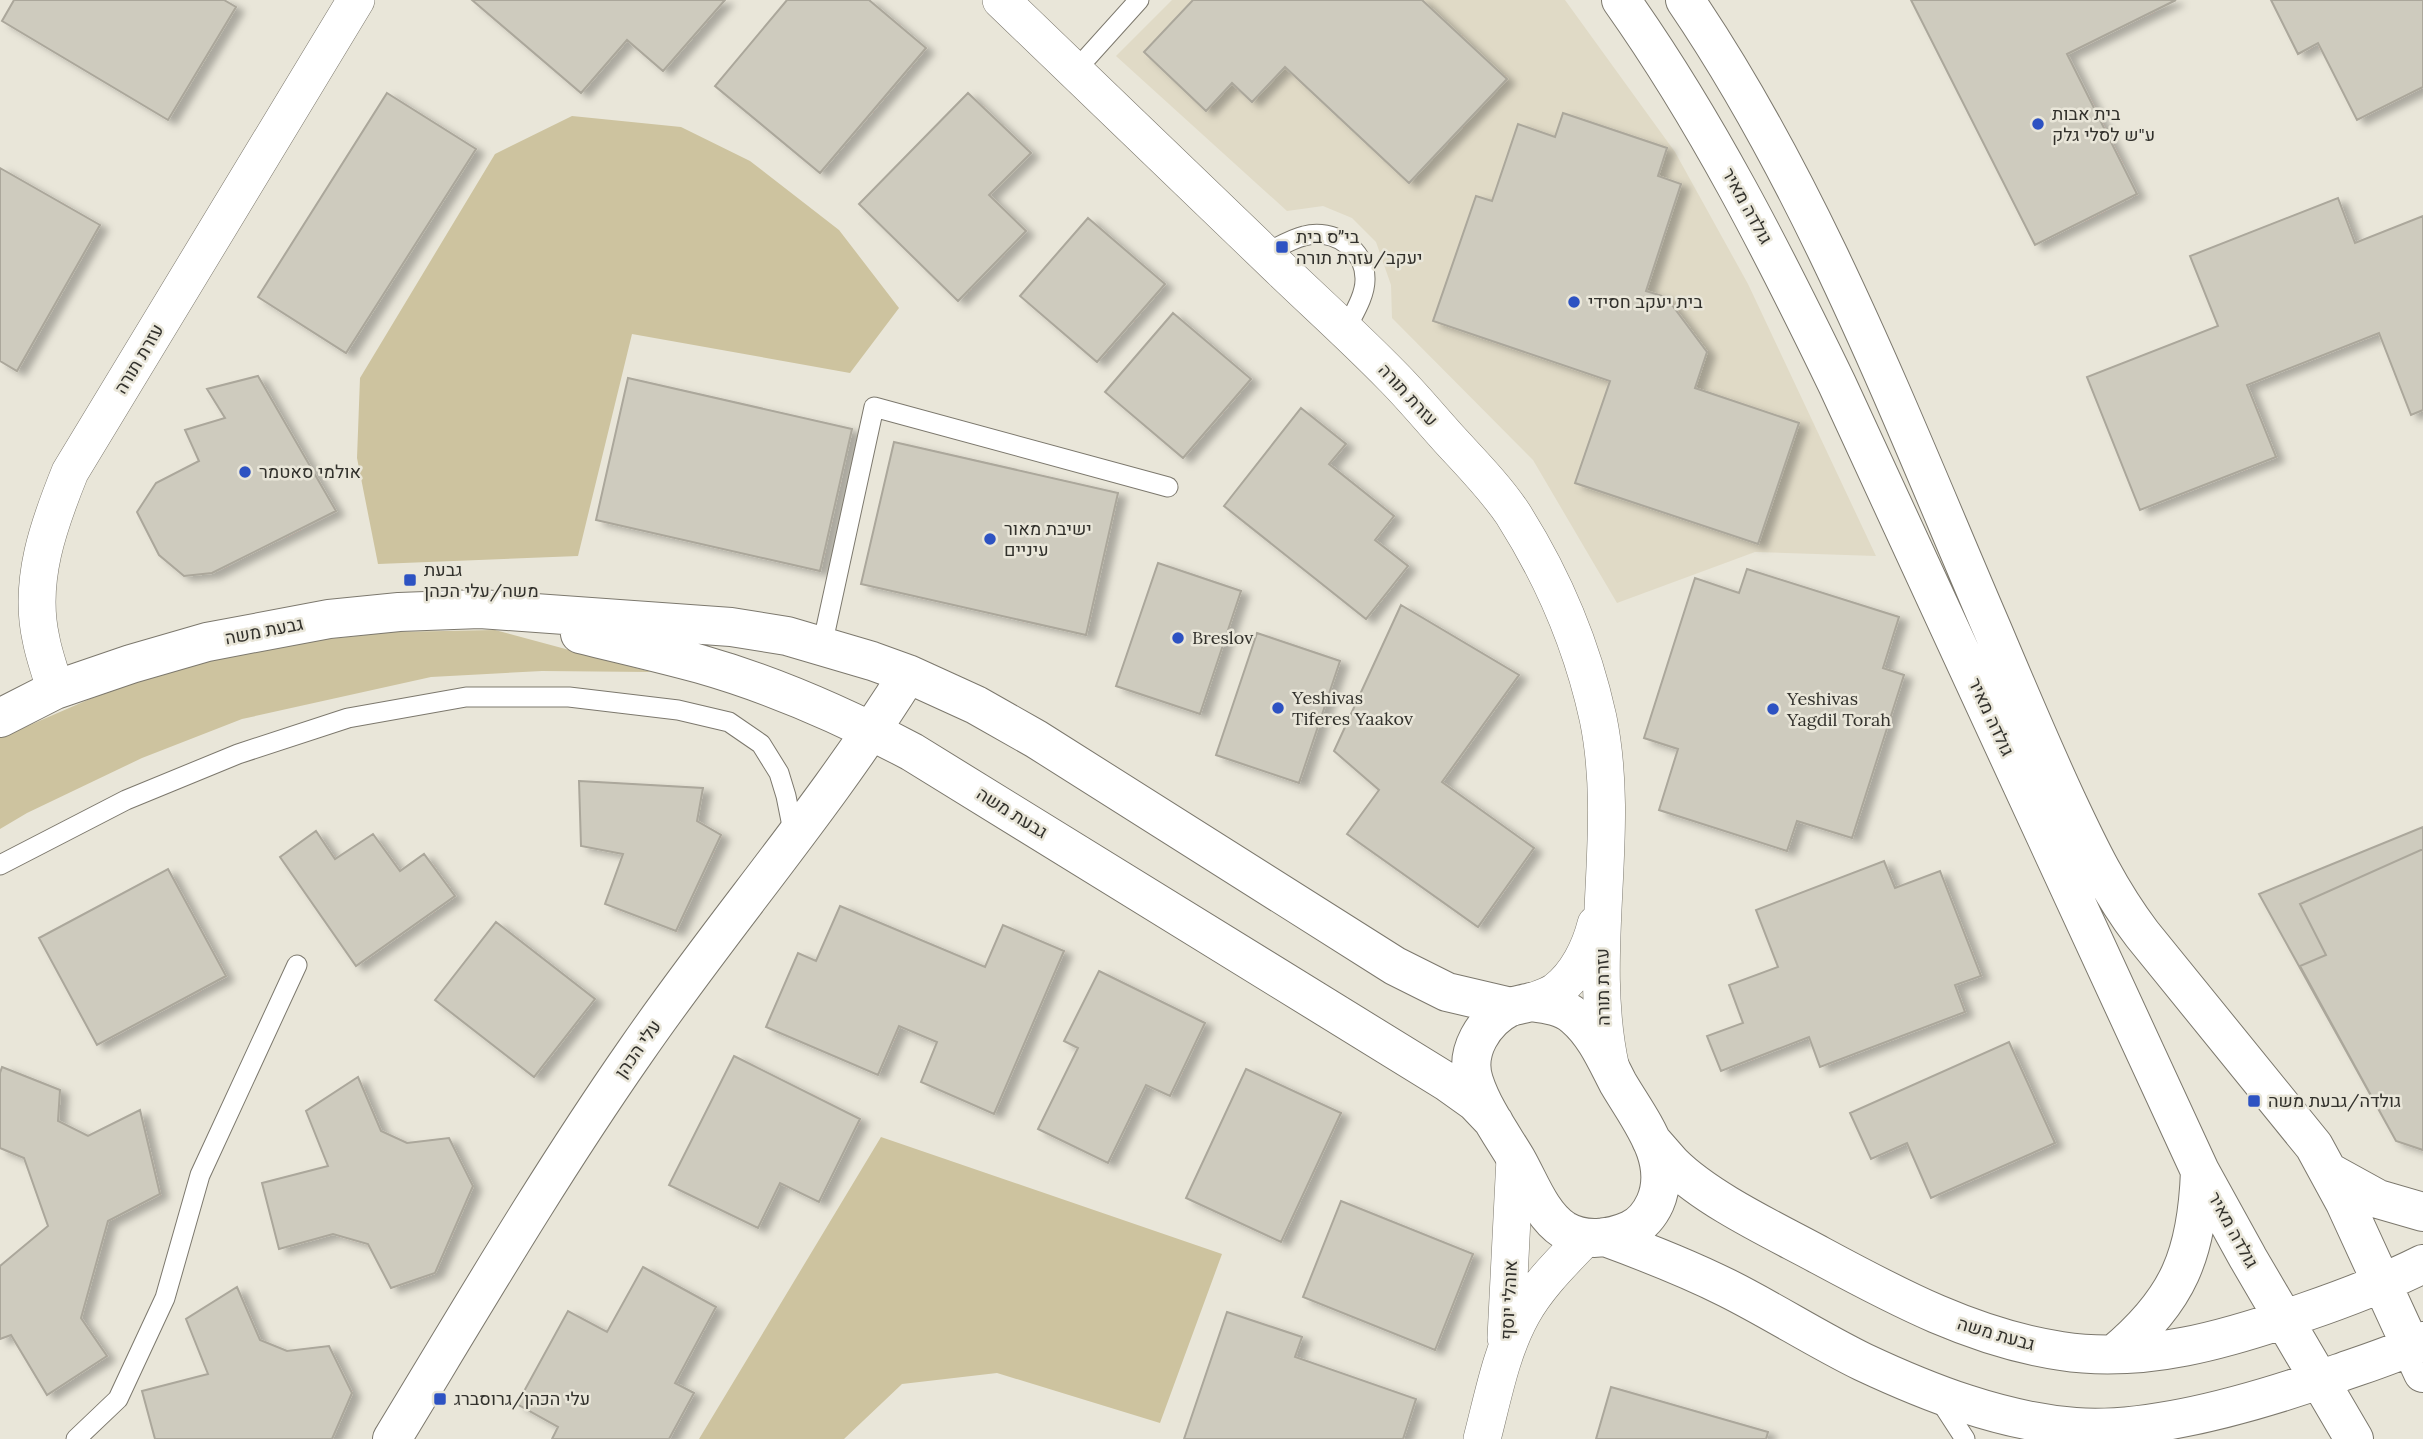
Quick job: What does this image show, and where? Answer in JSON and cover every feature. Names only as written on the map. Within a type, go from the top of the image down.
[{"type":"street","name":"עזרת תורה","points":[[55,690],[40,637],[37,598],[49,523],[70,472],[356,0]]},
{"type":"street","name":"עזרת תורה","points":[[1001,0],[1393,377],[1511,510],[1559,597],[1584,664],[1606,766],[1607,859],[1603,903],[1602,1012],[1604,1039],[1611,1070]]},
{"type":"street","name":"גולדה מאיר","points":[[1621,0],[1648,38],[1780,267],[1843,397],[2200,1171],[2283,1320],[2321,1379],[2354,1439]]},
{"type":"street","name":"גולדה מאיר","points":[[1685,0],[1772,145],[1824,247],[1871,346],[2099,871],[2122,908],[2301,1130],[2329,1172],[2382,1284],[2419,1354]]},
{"type":"street","name":"גבעת משה","points":[[480,608],[701,665],[818,706],[873,731],[912,752],[1447,1082],[1475,1102],[1494,1122]]},
{"type":"street","name":"גבעת משה","points":[[55,690],[207,642],[329,619],[399,612],[480,608],[731,627],[787,636],[908,674],[976,705],[1037,739],[1395,966],[1447,992],[1521,1005],[1553,1005],[1573,1014],[1588,1030],[1651,1140],[1673,1164],[1699,1185],[1760,1223],[1894,1295],[1952,1321],[2030,1345],[2087,1354],[2114,1354],[2192,1345],[2283,1320],[2382,1284],[2423,1264]]},
{"type":"street","name":"עלי הכהן","points":[[392,1439],[544,1189],[628,1062],[873,731],[908,674]]},
{"type":"street","points":[[0,718],[55,690]]},
{"type":"street","name":"עזרת תורה","points":[[1521,1005],[1556,992],[1572,975],[1584,956],[1603,903]]},
{"type":"street","points":[[1521,1005],[1492,1019],[1479,1036],[1472,1057],[1473,1080],[1494,1122],[1548,1214],[1564,1230],[1595,1237],[1674,1263],[1861,1361],[1935,1392],[2004,1415],[2042,1423],[2098,1427],[2160,1439]]},
{"type":"street","points":[[1595,1237],[1616,1237],[1636,1227],[1651,1211],[1660,1191],[1660,1160],[1651,1140]]},
{"type":"street","name":"אוהלי יוסף","points":[[1506,1349],[1515,1158]]},
{"type":"street","points":[[2114,1354],[2160,1309],[2176,1282],[2195,1234],[2199,1213],[2200,1171]]},
{"type":"street","points":[[2329,1172],[2378,1199],[2423,1212]]},
{"type":"street","name":"אוהלי יוסף","points":[[1506,1349],[1522,1313],[1555,1270],[1595,1237]]},
{"type":"street","points":[[1482,1439],[1506,1349]]},
{"type":"street","points":[[2098,1427],[2212,1411],[2419,1354]]},
{"type":"lane","points":[[1075,71],[1139,0]]},
{"type":"lane","points":[[1264,254],[1306,235],[1347,241],[1361,260],[1365,281],[1345,331]]},
{"type":"lane","points":[[822,646],[874,407],[1168,487]]},
{"type":"lane","points":[[0,865],[126,800],[238,754],[348,718],[466,697],[569,697],[678,710],[729,722],[761,744],[779,773],[794,836]]},
{"type":"lane","points":[[76,1439],[118,1399],[124,1387],[164,1298],[200,1175],[297,965]]},
{"type":"lane","points":[[1935,1392],[1965,1439]]},
{"type":"shaded area","name":"בית יעקב חסידי","points":[[1172,0],[1565,0],[1675,152],[1748,284],[1876,556],[1755,552],[1617,603],[1533,460],[1392,318],[1391,285],[1376,242],[1352,218],[1323,206],[1287,211],[1116,56]]},
{"type":"shaded area","points":[[572,116],[681,127],[750,161],[839,230],[899,308],[850,373],[632,334],[578,556],[378,564],[357,458],[360,378],[495,154]]},
{"type":"shaded area","points":[[495,630],[651,672],[542,671],[431,677],[242,719],[142,758],[27,813],[0,829],[0,738],[129,682],[273,645],[393,632]]},
{"type":"shaded area","points":[[881,1137],[1222,1254],[1160,1423],[997,1373],[902,1384],[844,1439],[699,1439]]},
{"type":"building","points":[[14,0],[224,0],[236,7],[168,120],[2,21]]},
{"type":"building","points":[[472,0],[725,0],[663,71],[627,40],[581,93]]},
{"type":"building","points":[[787,0],[869,0],[926,48],[820,173],[715,86]]},
{"type":"building","points":[[1193,0],[1422,0],[1507,79],[1409,183],[1285,67],[1252,102],[1232,83],[1206,111],[1144,52]]},
{"type":"building","name":"בית אבות ע\"ש לסלי גלק","points":[[1911,0],[2176,0],[2067,54],[2137,194],[2035,245]]},
{"type":"building","points":[[2271,0],[2423,0],[2423,87],[2357,120],[2318,43],[2298,54]]},
{"type":"building","points":[[387,93],[476,149],[346,353],[258,297]]},
{"type":"building","points":[[968,93],[1031,153],[989,195],[1026,231],[958,301],[859,204]]},
{"type":"building","points":[[1563,113],[1667,148],[1658,176],[1681,184],[1646,291],[1666,297],[1707,352],[1695,388],[1799,423],[1758,544],[1575,483],[1610,381],[1433,321],[1476,196],[1492,201],[1518,124],[1555,137]]},
{"type":"building","points":[[0,168],[100,225],[17,371],[0,361]]},
{"type":"building","points":[[2338,198],[2355,243],[2423,216],[2423,410],[2411,415],[2379,333],[2247,385],[2276,457],[2140,510],[2087,377],[2218,326],[2190,256]]},
{"type":"building","points":[[1088,218],[1165,284],[1097,362],[1020,296]]},
{"type":"building","points":[[1173,313],[1251,379],[1183,458],[1105,392]]},
{"type":"building","name":"אולמי סאטמר","points":[[258,376],[336,511],[212,573],[184,576],[159,555],[137,512],[156,483],[199,461],[185,430],[225,418],[207,389]]},
{"type":"building","points":[[628,378],[852,429],[820,571],[596,520]]},
{"type":"building","points":[[1301,408],[1346,444],[1329,464],[1394,516],[1375,540],[1408,566],[1366,619],[1224,506]]},
{"type":"building","name":"ישיבת מאור עיניים","points":[[894,442],[1118,493],[1086,635],[861,584]]},
{"type":"building","name":"Breslov","points":[[1158,563],[1241,591],[1200,714],[1116,686]]},
{"type":"building","name":"Yeshivas Yagdil Torah","points":[[1747,569],[1899,617],[1883,668],[1904,675],[1852,838],[1797,821],[1787,851],[1659,810],[1678,749],[1644,738],[1695,578],[1739,593]]},
{"type":"building","points":[[1401,605],[1519,675],[1442,782],[1534,848],[1478,927],[1347,834],[1379,790],[1334,751]]},
{"type":"building","name":"Yeshivas Tiferes Yaakov","points":[[1257,633],[1340,661],[1299,783],[1216,755]]},
{"type":"building","points":[[579,781],[703,788],[697,821],[721,835],[676,931],[605,904],[623,854],[581,846]]},
{"type":"building","points":[[2423,827],[2423,1150],[2396,1141],[2259,894]]},
{"type":"building","points":[[316,831],[335,859],[373,834],[400,871],[424,854],[455,896],[356,966],[280,857]]},
{"type":"building","points":[[2423,849],[2423,1150],[2396,1141],[2300,966],[2326,955],[2300,904]]},
{"type":"building","points":[[1884,861],[1895,888],[1940,871],[1981,976],[1955,985],[1965,1012],[1820,1067],[1809,1037],[1721,1071],[1707,1036],[1743,1023],[1729,985],[1778,967],[1756,910]]},
{"type":"building","points":[[168,869],[226,976],[97,1045],[39,938]]},
{"type":"building","points":[[840,906],[985,967],[1003,925],[1064,951],[994,1114],[921,1082],[937,1042],[899,1026],[878,1075],[766,1027],[798,953],[816,961]]},
{"type":"building","points":[[496,922],[595,999],[534,1077],[435,1000]]},
{"type":"building","points":[[1099,971],[1205,1023],[1170,1096],[1146,1085],[1108,1163],[1038,1129],[1078,1048],[1064,1041]]},
{"type":"building","points":[[2009,1042],[2055,1143],[1931,1198],[1907,1143],[1871,1159],[1850,1113]]},
{"type":"building","points":[[734,1056],[860,1119],[819,1202],[780,1183],[758,1228],[669,1185]]},
{"type":"building","points":[[2,1067],[60,1090],[58,1121],[88,1136],[140,1110],[160,1194],[108,1221],[81,1318],[107,1356],[47,1395],[11,1335],[0,1339],[0,1266],[48,1226],[24,1158],[0,1148]]},
{"type":"building","points":[[1246,1069],[1341,1113],[1281,1242],[1186,1198]]},
{"type":"building","points":[[358,1077],[381,1131],[407,1143],[449,1138],[473,1186],[435,1273],[391,1288],[368,1244],[333,1234],[279,1249],[262,1183],[328,1166],[306,1111]]},
{"type":"building","points":[[1341,1201],[1473,1254],[1435,1350],[1303,1297]]},
{"type":"building","points":[[643,1267],[716,1307],[675,1383],[694,1393],[669,1439],[552,1439],[558,1427],[517,1404],[568,1311],[607,1332]]},
{"type":"building","points":[[237,1287],[260,1340],[287,1351],[329,1346],[352,1393],[332,1439],[155,1439],[142,1391],[208,1374],[186,1319]]},
{"type":"building","points":[[1227,1312],[1302,1337],[1295,1357],[1416,1399],[1403,1439],[1184,1439]]},
{"type":"building","points":[[1611,1387],[1768,1432],[1766,1439],[1596,1439]]},
{"type":"place","name":"בית אבות ע\"ש לסלי גלק","points":[[2038,124]]},
{"type":"place","name":"בי״ס בית יעקב/עזרת תורה","points":[[1282,247]]},
{"type":"place","name":"בית יעקב חסידי","points":[[1574,302]]},
{"type":"place","name":"אולמי סאטמר","points":[[245,472]]},
{"type":"place","name":"ישיבת מאור עיניים","points":[[990,539]]},
{"type":"place","name":"גבעת משה/עלי הכהן","points":[[410,580]]},
{"type":"place","name":"Breslov","points":[[1178,638]]},
{"type":"place","name":"Yeshivas Tiferes Yaakov","points":[[1278,708]]},
{"type":"place","name":"Yeshivas Yagdil Torah","points":[[1773,709]]},
{"type":"place","name":"גולדה/גבעת משה","points":[[2254,1101]]},
{"type":"place","name":"עלי הכהן/גרוסברג","points":[[440,1399]]}]
